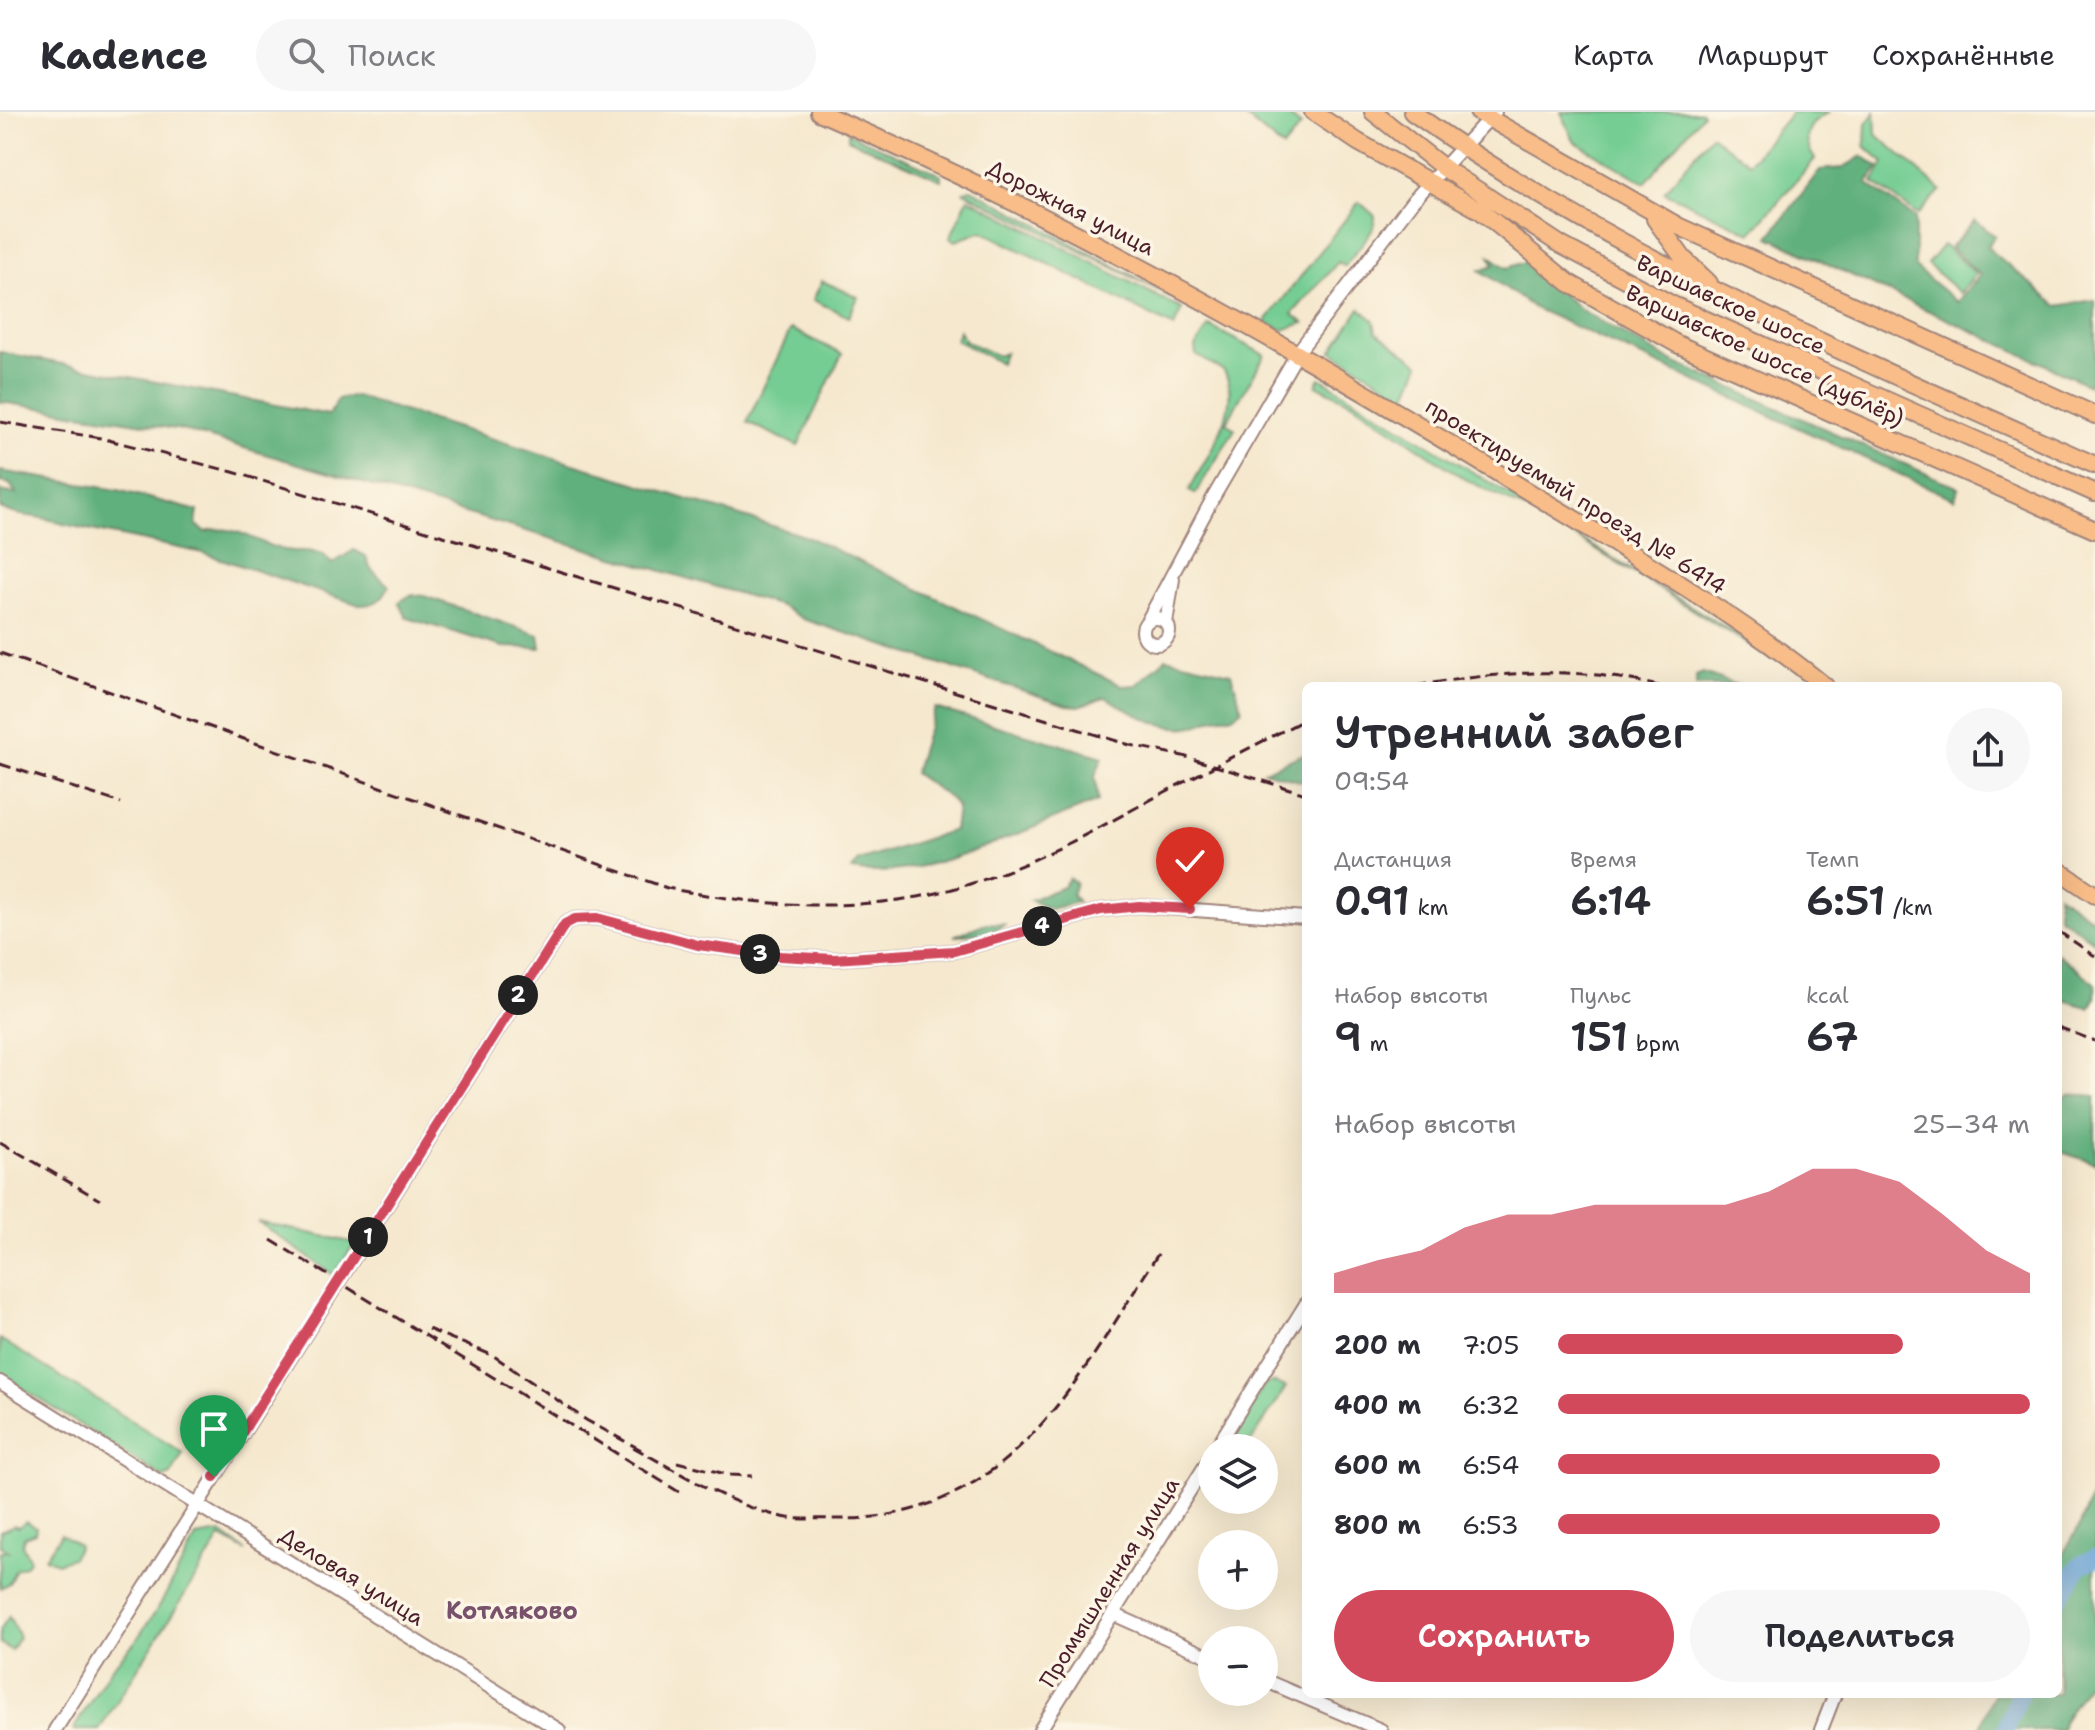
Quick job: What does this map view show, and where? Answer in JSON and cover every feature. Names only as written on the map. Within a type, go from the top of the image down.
[{"type":"main road","name":"Дорожная улица","points":[[819,112],[1048,218],[1298,352]]},
{"type":"main road","name":"Варшавское шоссе (дублёр)","points":[[1313,112],[1358,142],[1481,211],[1569,283],[1624,317],[1677,344],[2095,530]]},
{"type":"main road","name":"Варшавское шоссе","points":[[1373,112],[1444,168],[1561,245],[1675,306],[2095,493]]},
{"type":"main road","name":"Варшавское шоссе","points":[[1412,112],[1578,220],[1721,296],[2095,465]]},
{"type":"main road","points":[[1488,114],[1646,210],[2095,415]]},
{"type":"main road","points":[[1646,210],[1683,258],[1721,296]]},
{"type":"main road","name":"проектируемый проезд № 6414","points":[[1298,352],[1662,574],[1754,633],[1820,682]]},
{"type":"main road","points":[[2062,873],[2095,895]]},
{"type":"street","points":[[1174,569],[1166,623],[1168,635],[1155,643],[1145,637],[1147,622],[1174,569],[1298,352],[1431,181],[1488,114]]},
{"type":"street","points":[[1147,622],[1155,618],[1166,623]]},
{"type":"street","points":[[55,1730],[558,931],[575,919],[597,918],[698,945],[780,956],[834,959],[963,949],[1086,914],[1139,906],[1302,918]]},
{"type":"street","points":[[1225,1434],[1302,1310]]},
{"type":"street","name":"Деловая улица","points":[[0,1382],[559,1730]]},
{"type":"street","name":"Промышленная улица","points":[[1040,1730],[1198,1477]]},
{"type":"street","points":[[1113,1614],[1198,1652]]},
{"type":"street","points":[[1278,1686],[1302,1696]]},
{"type":"street","points":[[1306,1698],[1381,1730]]},
{"type":"street","points":[[1821,1730],[1833,1698]]},
{"type":"green space","points":[[1240,112],[1284,112],[1301,126],[1283,148]]},
{"type":"green space","points":[[1561,112],[1703,114],[1645,183],[1574,141]]},
{"type":"green space","points":[[1792,112],[1830,112],[1816,120],[1807,137],[1815,159],[1751,233],[1664,192],[1711,135],[1749,163]]},
{"type":"green space","points":[[1875,112],[1876,134],[1941,190],[1918,215],[1873,182],[1884,163],[1865,146],[1866,124]]},
{"type":"green space","points":[[848,133],[941,175],[941,180],[848,139]]},
{"type":"green space","points":[[1862,156],[1879,167],[1867,183],[1915,218],[1915,267],[1957,302],[1980,275],[1950,248],[1975,220],[1995,236],[1987,247],[2057,306],[2095,300],[2095,365],[2089,385],[1769,237],[1820,170],[1843,168]]},
{"type":"green space","points":[[971,189],[1184,303],[964,192]]},
{"type":"green space","points":[[968,198],[1182,309],[1174,327],[982,231],[956,241],[950,238]]},
{"type":"green space","points":[[1359,202],[1375,216],[1374,228],[1345,266],[1338,262],[1292,314],[1304,323],[1283,330],[1265,322]]},
{"type":"green space","points":[[1943,245],[1976,274],[1960,293],[1927,264]]},
{"type":"green space","points":[[1490,256],[1507,268],[1525,262],[1580,309],[1669,360],[1959,488],[1954,499],[1534,308],[1480,270],[1494,265]]},
{"type":"green space","points":[[822,281],[858,297],[849,317],[813,300]]},
{"type":"green space","points":[[1360,308],[1374,321],[1376,332],[1420,364],[1406,397],[1332,351]]},
{"type":"green space","points":[[1209,326],[1265,355],[1226,423],[1235,429],[1195,494],[1189,491],[1220,432],[1229,401],[1229,385],[1224,371],[1196,355],[1195,347]]},
{"type":"green space","points":[[791,329],[842,354],[798,446],[747,422]]},
{"type":"green space","points":[[959,330],[965,341],[998,356],[1005,353],[1000,363],[956,340]]},
{"type":"green space","points":[[0,352],[329,415],[338,399],[355,396],[808,537],[1123,686],[1136,685],[1166,658],[1231,673],[1242,709],[1231,717],[1178,727],[1145,718],[1105,697],[1079,706],[1067,705],[803,619],[781,606],[183,430],[0,402]]},
{"type":"green space","points":[[1320,378],[1775,658],[1773,660],[1556,525],[1463,478],[1353,403],[1316,385]]},
{"type":"green space","points":[[0,471],[118,490],[198,511],[196,524],[205,532],[237,532],[285,550],[323,554],[332,564],[354,550],[366,556],[370,568],[389,586],[378,601],[360,605],[203,553],[15,514],[0,508],[0,491],[16,494],[10,484],[0,482]]},
{"type":"green space","points":[[411,595],[424,596],[539,635],[541,648],[503,647],[407,618],[399,602]]},
{"type":"green space","points":[[1703,673],[1729,682],[1696,682],[1696,676]]},
{"type":"green space","points":[[935,708],[1103,757],[1095,776],[1098,801],[943,861],[880,872],[852,870],[859,861],[954,830],[957,807],[951,799],[914,773]]},
{"type":"green space","points":[[1302,755],[1302,782],[1264,771]]},
{"type":"green space","points":[[1069,878],[1076,883],[1072,895],[1078,902],[1050,909],[1030,900],[1063,887]]},
{"type":"green space","points":[[2062,897],[2095,921],[2095,942],[2062,919]]},
{"type":"green space","points":[[986,923],[1005,924],[993,932],[954,936]]},
{"type":"green space","points":[[2062,957],[2095,983],[2095,998],[2090,1008],[2062,999]]},
{"type":"green space","points":[[2071,1094],[2095,1096],[2095,1163],[2062,1152],[2062,1098]]},
{"type":"green space","points":[[258,1222],[355,1243],[334,1275]]},
{"type":"green space","points":[[0,1339],[183,1453],[171,1475],[164,1478],[0,1374]]},
{"type":"green space","points":[[1273,1382],[1286,1387],[1256,1434],[1234,1434],[1265,1384]]},
{"type":"green space","points":[[2095,1489],[2095,1672],[2061,1730],[1979,1730],[1991,1698],[2062,1698],[2062,1555],[2079,1527]]},
{"type":"green space","points":[[26,1521],[36,1527],[35,1533],[24,1537],[22,1545],[30,1559],[25,1566],[16,1569],[9,1583],[0,1588],[0,1551],[8,1551],[0,1545],[0,1531],[14,1525],[19,1527]]},
{"type":"green space","points":[[221,1533],[246,1551],[221,1537],[99,1730],[73,1730],[111,1668],[135,1642],[160,1605],[196,1537]]},
{"type":"green space","points":[[61,1534],[79,1546],[72,1558],[57,1563],[45,1558]]},
{"type":"green space","points":[[9,1616],[19,1637],[11,1650],[0,1643],[0,1630]]},
{"type":"waterway","points":[[2062,1593],[2080,1565],[2095,1558]]},
{"type":"waterway","points":[[2005,1730],[2018,1698]]},
{"type":"railway","points":[[0,422],[101,438],[233,472],[1130,745],[1183,756],[1302,793]]},
{"type":"railway","points":[[0,653],[667,888],[732,899],[799,904],[899,900],[993,876],[1081,837],[1302,721]]},
{"type":"railway","points":[[1442,682],[1536,673],[1597,675],[1641,682]]},
{"type":"railway","points":[[0,764],[121,803]]},
{"type":"railway","points":[[2062,934],[2095,956]]},
{"type":"railway","points":[[2062,1029],[2095,1041]]},
{"type":"railway","points":[[0,1142],[100,1200]]},
{"type":"railway","points":[[271,1240],[679,1492]]},
{"type":"railway","points":[[633,1447],[728,1498],[788,1518],[831,1519],[893,1514],[946,1497],[991,1471],[1031,1436],[1098,1349],[1160,1251]]},
{"type":"railway","points":[[428,1329],[494,1356],[586,1420],[643,1451]]},
{"type":"railway","points":[[677,1462],[730,1475],[752,1476]]},
{"type":"district","name":"Котляково","points":[[512,1611]]},
{"type":"route","points":[[214,1477],[565,924],[575,919],[597,918],[698,945],[780,956],[834,959],[954,951],[1101,910],[1139,906],[1190,909]]}]
